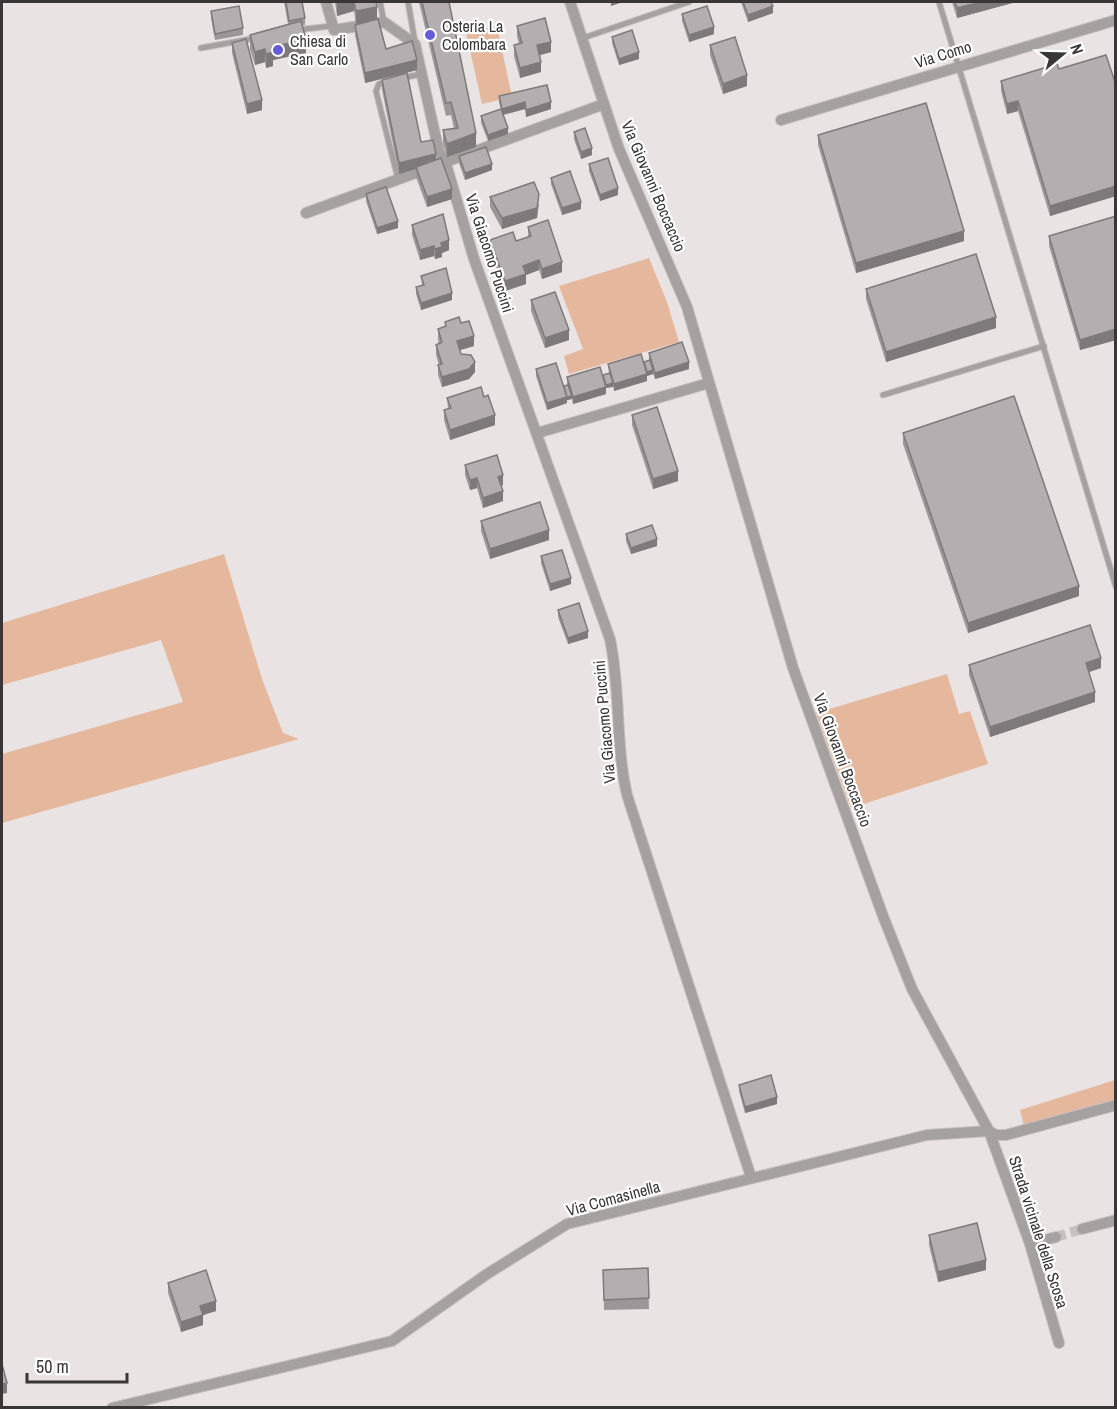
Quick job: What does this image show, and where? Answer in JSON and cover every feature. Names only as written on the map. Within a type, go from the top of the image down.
[{"type":"street","points":[[326,2],[331,26],[338,30],[384,22],[415,44]]},
{"type":"street","name":"Via Giovanni Boccaccio","points":[[570,2],[619,149],[680,288],[793,668],[883,916],[912,988],[989,1131]]},
{"type":"street","name":"Via Como","points":[[781,120],[958,65],[1116,20]]},
{"type":"street","name":"Via Giacomo Puccini","points":[[415,44],[440,152],[446,164],[474,259],[610,639],[617,671],[620,761],[627,795],[751,1177]]},
{"type":"street","points":[[306,213],[446,164],[604,104]]},
{"type":"street","points":[[537,434],[709,383]]},
{"type":"street","name":"Via Comasinella","points":[[112,1407],[392,1341],[487,1274],[567,1224],[927,1135],[989,1131],[996,1135],[1006,1135],[1116,1105]]},
{"type":"street","name":"Strada vicinale della Scosa","points":[[989,1131],[1030,1244],[1059,1343]]},
{"type":"street","points":[[1082,1229],[1116,1220]]},
{"type":"street","points":[[1030,1244],[1056,1236]]},
{"type":"lane","points":[[380,2],[384,22]]},
{"type":"lane","points":[[408,2],[415,44]]},
{"type":"lane","points":[[582,39],[689,2]]},
{"type":"lane","points":[[939,2],[1116,586]]},
{"type":"lane","points":[[288,32],[331,26]]},
{"type":"lane","points":[[201,48],[267,36]]},
{"type":"lane","points":[[398,179],[376,86],[423,74]]},
{"type":"lane","points":[[883,395],[1044,346]]},
{"type":"shaded area","points":[[497,26],[512,97],[482,104],[466,32]]},
{"type":"shaded area","points":[[649,258],[667,302],[679,342],[569,374],[564,356],[583,349],[559,286]]},
{"type":"shaded area","points":[[224,554],[262,679],[283,733],[299,739],[2,823],[2,754],[183,702],[161,640],[2,685],[2,623]]},
{"type":"shaded area","points":[[947,674],[959,714],[970,711],[988,764],[851,808],[816,713]]},
{"type":"shaded area","points":[[1115,1080],[1115,1105],[1024,1126],[1020,1110]]},
{"type":"building","points":[[286,2],[302,2],[305,18],[289,21]]},
{"type":"building","points":[[354,2],[376,2],[377,7],[356,11]]},
{"type":"building","points":[[422,2],[449,2],[476,133],[447,144],[443,130],[458,128],[451,102],[446,103]]},
{"type":"building","points":[[743,2],[771,2],[773,6],[748,15]]},
{"type":"building","points":[[955,2],[981,2],[957,8]]},
{"type":"building","points":[[239,6],[243,28],[215,34],[211,11]]},
{"type":"building","points":[[707,6],[714,27],[689,35],[682,14]]},
{"type":"building","points":[[545,18],[551,42],[537,45],[541,62],[520,68],[514,45],[522,43],[517,26]]},
{"type":"building","points":[[378,19],[386,49],[412,41],[417,60],[365,73],[355,25]]},
{"type":"building","points":[[301,21],[306,39],[272,47],[273,52],[266,54],[265,49],[255,52],[250,35]]},
{"type":"building","points":[[632,30],[639,52],[619,59],[612,37]]},
{"type":"building","points":[[735,37],[747,75],[723,84],[710,45]]},
{"type":"building","points":[[246,39],[262,100],[247,104],[232,43]]},
{"type":"building","points":[[1106,55],[1116,85],[1116,186],[1050,206],[1018,101],[1007,104],[1001,81],[1057,64],[1059,69]]},
{"type":"building","points":[[407,73],[421,142],[433,140],[436,154],[399,163],[382,80]]},
{"type":"building","points":[[547,85],[551,102],[526,110],[525,102],[502,109],[499,96]]},
{"type":"building","points":[[926,103],[964,231],[856,263],[818,135]]},
{"type":"building","points":[[501,109],[508,128],[488,135],[481,116]]},
{"type":"building","points":[[585,128],[592,148],[581,152],[574,132]]},
{"type":"building","points":[[486,147],[492,164],[465,173],[459,156]]},
{"type":"building","points":[[441,158],[452,189],[427,197],[416,167]]},
{"type":"building","points":[[608,158],[618,188],[600,195],[589,164]]},
{"type":"building","points":[[570,171],[581,202],[562,208],[551,178]]},
{"type":"building","points":[[534,182],[539,194],[537,208],[502,218],[490,197]]},
{"type":"building","points":[[386,187],[398,221],[377,228],[366,194]]},
{"type":"building","points":[[443,214],[449,240],[441,243],[442,247],[435,249],[434,246],[420,250],[412,225]]},
{"type":"building","points":[[1116,216],[1116,329],[1080,340],[1049,236]]},
{"type":"building","points":[[548,220],[562,262],[542,269],[539,260],[523,266],[526,274],[505,281],[490,240],[513,232],[516,241],[531,236],[528,227]]},
{"type":"building","points":[[976,254],[996,317],[886,352],[866,289]]},
{"type":"building","points":[[446,268],[452,293],[421,303],[416,287],[424,285],[421,276]]},
{"type":"building","points":[[555,292],[569,330],[545,338],[531,300]]},
{"type":"building","points":[[459,317],[461,323],[469,321],[474,336],[457,341],[461,354],[471,355],[475,362],[469,369],[442,377],[438,365],[442,364],[436,345],[442,342],[438,329],[446,326],[445,322]]},
{"type":"building","points":[[682,342],[689,362],[655,373],[649,353]]},
{"type":"building","points":[[641,354],[647,374],[614,384],[608,364]]},
{"type":"building","points":[[650,360],[653,370],[647,372],[644,362]]},
{"type":"building","points":[[556,363],[567,397],[547,403],[536,369]]},
{"type":"building","points":[[600,367],[606,387],[573,397],[567,377]]},
{"type":"building","points":[[610,373],[613,383],[606,385],[603,375]]},
{"type":"building","points":[[568,385],[572,396],[567,397],[564,386]]},
{"type":"building","points":[[481,387],[484,397],[488,395],[495,415],[450,430],[444,410],[451,408],[447,398]]},
{"type":"building","points":[[1014,396],[1079,586],[968,623],[903,433]]},
{"type":"building","points":[[657,407],[678,471],[653,479],[632,415]]},
{"type":"building","points":[[497,455],[503,475],[498,477],[503,491],[483,498],[477,478],[470,480],[465,465]]},
{"type":"building","points":[[540,502],[549,530],[490,549],[481,521]]},
{"type":"building","points":[[652,525],[657,539],[631,548],[626,534]]},
{"type":"building","points":[[562,550],[571,578],[550,584],[541,556]]},
{"type":"building","points":[[579,603],[588,631],[568,638],[558,610]]},
{"type":"building","points":[[1090,625],[1101,658],[1086,663],[1095,692],[990,727],[969,665]]},
{"type":"building","points":[[771,1075],[777,1097],[745,1107],[739,1085]]},
{"type":"building","points":[[977,1223],[986,1260],[938,1272],[929,1235]]},
{"type":"building","points":[[648,1268],[649,1298],[604,1300],[603,1270]]},
{"type":"building","points":[[206,1270],[216,1301],[200,1306],[203,1315],[181,1322],[168,1283]]},
{"type":"building","points":[[2,1364],[7,1383],[2,1384]]},
{"type":"tunnel","points":[[1056,1237],[1082,1229]]},
{"type":"place","name":"Osteria La Colombara","points":[[430,35]]},
{"type":"place","name":"Chiesa di San Carlo","points":[[278,50]]}]
